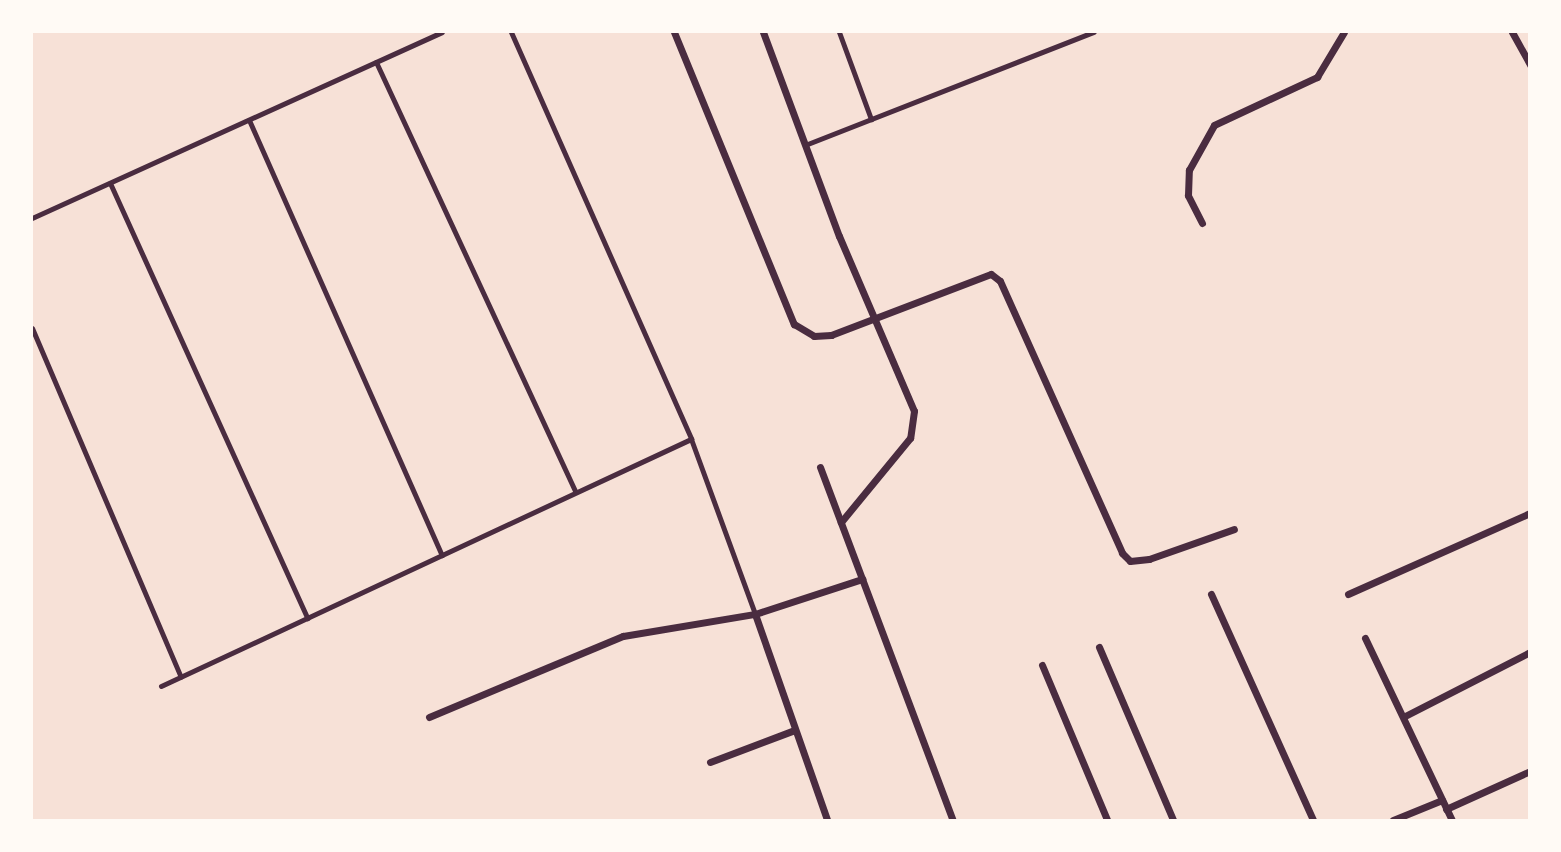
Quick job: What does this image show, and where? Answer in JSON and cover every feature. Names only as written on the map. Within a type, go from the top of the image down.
[{"type":"street","points":[[674,32],[794,324],[814,335],[831,335],[991,274],[1000,281],[1122,553],[1130,561],[1149,559],[1234,529]]},
{"type":"street","points":[[763,32],[874,319],[914,411],[910,438],[841,522]]},
{"type":"street","points":[[1202,223],[1188,195],[1189,170],[1214,125],[1317,77],[1344,32]]},
{"type":"street","points":[[1512,32],[1530,65]]},
{"type":"street","points":[[821,467],[953,821]]},
{"type":"street","points":[[1348,594],[1530,513]]},
{"type":"street","points":[[429,717],[623,636],[755,614],[862,579]]},
{"type":"street","points":[[1211,594],[1312,821]]},
{"type":"street","points":[[755,614],[792,731],[827,821]]},
{"type":"street","points":[[1365,638],[1405,716],[1452,821]]},
{"type":"street","points":[[1099,647],[1173,821]]},
{"type":"street","points":[[1405,716],[1530,652]]},
{"type":"street","points":[[1042,665],[1107,821]]},
{"type":"street","points":[[710,762],[792,731]]},
{"type":"street","points":[[1446,808],[1530,771]]},
{"type":"street","points":[[1392,821],[1443,800]]},
{"type":"lane","points":[[32,218],[442,32]]},
{"type":"lane","points":[[512,32],[691,439],[755,614]]},
{"type":"lane","points":[[839,32],[871,119]]},
{"type":"lane","points":[[805,145],[1094,32]]},
{"type":"lane","points":[[376,62],[576,492]]},
{"type":"lane","points":[[249,120],[442,555]]},
{"type":"lane","points":[[110,183],[307,618]]},
{"type":"lane","points":[[32,328],[181,677]]},
{"type":"lane","points":[[161,686],[691,439]]}]
